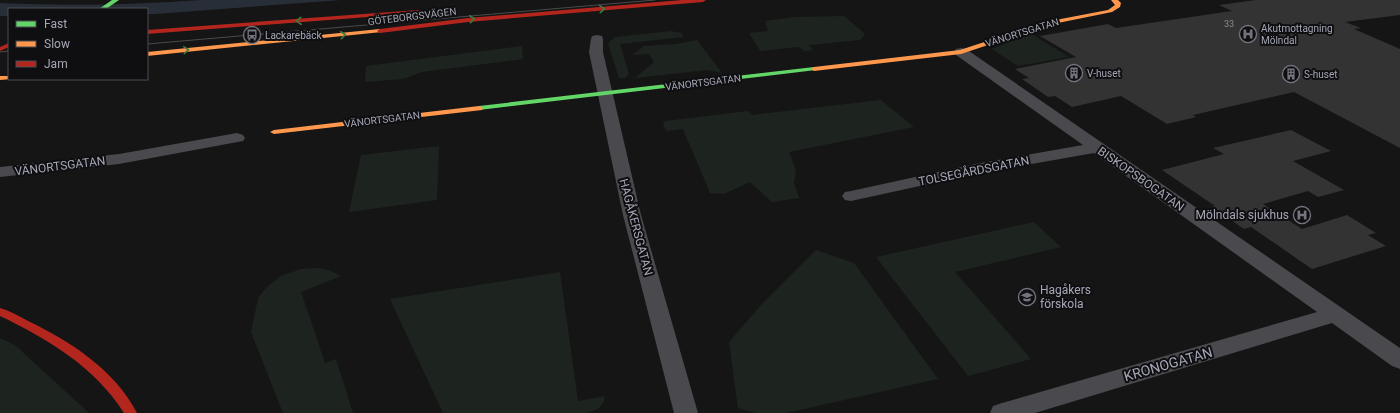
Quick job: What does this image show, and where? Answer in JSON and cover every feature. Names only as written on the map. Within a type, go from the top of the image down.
[{"type":"main road","name":"GÖTEBORGSVÄGEN","points":[[148,54],[369,32],[468,20],[703,0]]},
{"type":"main road","name":"VÄNORTSGATAN","points":[[274,132],[961,52],[1047,23],[1110,11],[1118,6],[1118,3],[1114,0]]},
{"type":"main road","points":[[104,8],[115,1]]},
{"type":"main road","name":"GÖTEBORGSVÄGEN","points":[[148,32],[428,11]]},
{"type":"main road","points":[[0,312],[28,324],[66,347],[88,364],[113,388],[131,413]]},
{"type":"street","name":"HAGÅKERSGATAN","points":[[597,39],[596,52],[632,215],[686,413]]},
{"type":"street","name":"BISKOPSBOGATAN","points":[[961,52],[1400,360]]},
{"type":"street","name":"VÄNORTSGATAN","points":[[0,172],[56,168],[157,154],[237,138]]},
{"type":"street","name":"TOLSEGÅRDSGATAN","points":[[850,196],[975,169],[1097,148]]},
{"type":"street","name":"KRONOGATAN","points":[[1002,413],[1334,315]]},
{"type":"shaded area","points":[[201,0],[341,0],[155,14],[148,14],[148,8],[8,8],[8,16],[0,16],[0,3],[151,3]]},
{"type":"shaded area","points":[[844,16],[865,34],[860,40],[809,45],[813,50],[804,51],[799,47],[760,51],[749,33],[768,31],[765,21],[794,17]]},
{"type":"shaded area","points":[[671,31],[681,33],[684,37],[620,44],[629,74],[625,78],[619,78],[608,43],[615,37]]},
{"type":"shaded area","points":[[1030,33],[1069,57],[1018,66],[992,49]]},
{"type":"shaded area","points":[[697,40],[722,73],[707,70],[635,78],[654,62],[649,54],[632,55],[644,46],[676,44]]},
{"type":"shaded area","points":[[522,46],[523,59],[422,72],[403,79],[365,82],[366,66]]},
{"type":"shaded area","points":[[881,100],[914,127],[789,152],[796,170],[794,183],[799,198],[772,202],[750,182],[724,194],[710,193],[683,129],[667,131],[663,126],[665,121],[748,111],[752,115]]},
{"type":"shaded area","points":[[439,146],[437,200],[349,212],[361,155]]},
{"type":"shaded area","points":[[1034,222],[1061,247],[955,272],[1031,359],[968,376],[876,257]]},
{"type":"shaded area","points":[[816,250],[854,263],[938,379],[786,413],[756,413],[738,408],[729,342],[761,305]]},
{"type":"shaded area","points":[[318,268],[329,270],[341,276],[301,292],[325,363],[336,359],[353,413],[283,413],[251,332],[258,298],[268,286],[281,276],[301,269]]},
{"type":"shaded area","points":[[560,272],[578,401],[605,396],[601,406],[586,413],[443,413],[390,299]]},
{"type":"shaded area","points":[[0,338],[15,345],[89,413],[0,413]]},
{"type":"building","points":[[1256,0],[1400,0],[1400,15],[1345,22],[1361,28],[1354,29],[1400,49],[1400,148],[1294,92],[1193,115],[1196,117],[1167,124],[1121,96],[1072,107],[1055,96],[1048,97],[1022,79],[1029,78],[1015,69],[1076,57],[1040,36],[1108,24],[1116,28],[1232,11],[1219,5]]},
{"type":"building","points":[[1291,130],[1331,151],[1293,161],[1344,190],[1318,197],[1308,191],[1263,204],[1302,229],[1347,215],[1376,233],[1368,235],[1386,246],[1312,269],[1251,227],[1244,229],[1212,207],[1215,206],[1162,170],[1224,154],[1213,148]]},
{"type":"tram line","points":[[148,44],[655,0]]},
{"type":"tram line","points":[[0,52],[8,51]]},
{"type":"traffic: fast","points":[[104,8],[116,0]]},
{"type":"traffic: fast","points":[[479,108],[814,69]]},
{"type":"traffic: slow","points":[[814,69],[961,52],[1047,23],[1110,11],[1118,6],[1118,3],[1114,0]]},
{"type":"traffic: slow","points":[[148,54],[380,31]]},
{"type":"traffic: slow","points":[[0,78],[8,78]]},
{"type":"traffic: slow","points":[[274,132],[479,108]]},
{"type":"traffic: jam","points":[[380,31],[468,20],[703,0]]},
{"type":"traffic: jam","points":[[148,32],[418,12]]},
{"type":"traffic: jam","points":[[0,49],[8,45]]},
{"type":"traffic: jam","points":[[0,312],[32,327],[76,355],[103,377],[115,390],[131,413]]},
{"type":"place","name":"Akutmottagning Mölndal","points":[[1248,34]]},
{"type":"place","name":"Lackarebäck","points":[[252,35]]},
{"type":"place","name":"V-huset","points":[[1074,73]]},
{"type":"place","name":"S-huset","points":[[1291,74]]},
{"type":"place","name":"Mölndals sjukhus","points":[[1302,215]]},
{"type":"place","name":"Hagåkers förskola","points":[[1027,297]]}]
